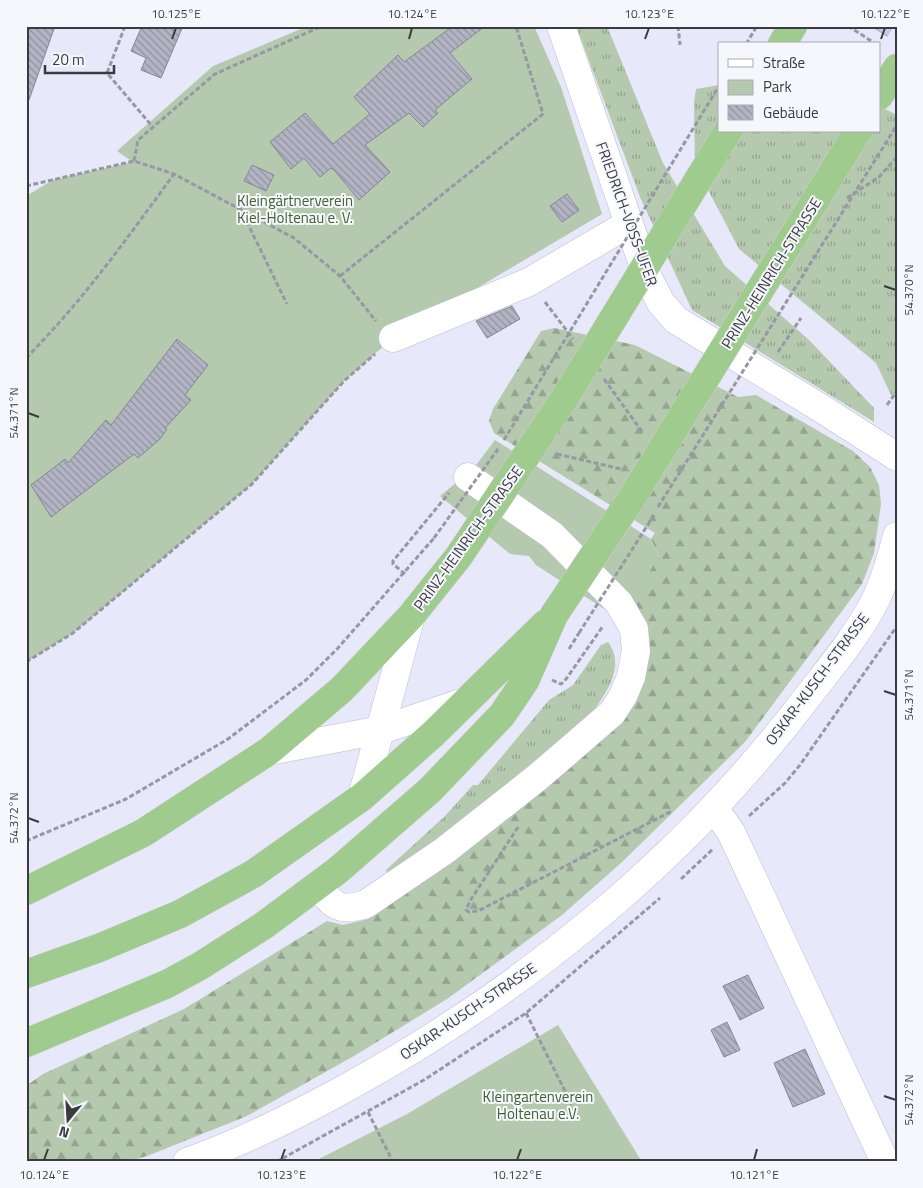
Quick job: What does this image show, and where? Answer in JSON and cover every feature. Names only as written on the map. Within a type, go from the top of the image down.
[{"type":"highway","points":[[783,42],[793,26]]},
{"type":"highway","points":[[880,94],[897,68]]},
{"type":"highway","name":"PRINZ-HEINRICH-STRASSE","points":[[26,891],[143,833],[269,751],[342,689],[412,616],[458,556],[564,399],[727,132]]},
{"type":"highway","name":"PRINZ-HEINRICH-STRASSE","points":[[554,615],[631,499],[857,132]]},
{"type":"highway","points":[[26,974],[98,948],[180,914],[253,874],[362,797],[467,700],[554,615]]},
{"type":"highway","points":[[26,1043],[167,984],[200,966],[263,926],[318,886],[424,796],[496,721],[525,682],[554,615]]},
{"type":"street","name":"FRIEDRICH-VOSS-UFER","points":[[561,26],[628,224],[647,276],[661,303],[676,320],[897,457]]},
{"type":"street","points":[[393,338],[529,282],[628,224]]},
{"type":"street","points":[[318,886],[331,903],[341,908],[351,909],[366,904],[444,851],[553,764],[612,713],[623,696],[631,677],[636,651],[634,629],[619,603],[552,535],[468,477]]},
{"type":"street","name":"OSKAR-KUSCH-STRASSE","points":[[187,1162],[214,1152],[296,1115],[417,1048],[507,987],[618,900],[714,808],[780,732],[843,650],[875,601],[897,536]]},
{"type":"street","points":[[362,797],[412,616]]},
{"type":"street","points":[[269,751],[381,730],[467,700]]},
{"type":"street","points":[[714,808],[731,832],[886,1162]]},
{"type":"path","points":[[126,26],[107,73],[152,126]]},
{"type":"path","points":[[134,161],[138,140],[152,126],[215,74],[322,26]]},
{"type":"path","points":[[340,276],[543,114],[516,26]]},
{"type":"path","points":[[678,26],[680,45]]},
{"type":"path","points":[[747,42],[757,26]]},
{"type":"path","points":[[848,26],[873,42]]},
{"type":"path","points":[[26,841],[126,799],[228,739],[306,680],[405,574],[434,538],[503,441],[718,88]]},
{"type":"path","points":[[579,633],[897,125]]},
{"type":"path","points":[[26,186],[134,161],[174,174],[294,238],[340,276],[382,329],[393,338],[344,381],[252,484],[73,633],[26,662]]},
{"type":"path","points":[[26,358],[57,326],[174,174]]},
{"type":"path","points":[[240,208],[287,304]]},
{"type":"path","points":[[764,373],[801,318]]},
{"type":"path","points":[[887,405],[897,390]]},
{"type":"path","points":[[405,574],[392,564],[393,561],[443,498]]},
{"type":"path","points":[[550,679],[557,683],[564,682],[595,638]]},
{"type":"path","points":[[519,825],[470,901],[466,910],[468,912],[478,911],[673,811]]},
{"type":"path","points":[[526,1013],[573,1107]]},
{"type":"path","points":[[368,1112],[393,1162]]},
{"type":"green space","name":"Kleingärtnerverein Kiel-Holtenau e. V.","points":[[308,26],[534,26],[561,87],[602,214],[393,338],[344,381],[252,484],[73,633],[26,662],[26,196],[53,180],[133,162],[117,151],[213,66]]},
{"type":"green space","points":[[576,26],[607,26],[663,163],[725,266],[809,340],[874,408],[874,422],[692,310],[640,197]]},
{"type":"green space","points":[[718,85],[718,132],[880,132],[880,106],[897,115],[897,393],[891,395],[876,363],[739,249],[695,165],[694,102],[696,89]]},
{"type":"green space","points":[[554,328],[635,345],[738,397],[756,395],[853,451],[870,467],[879,485],[881,504],[874,553],[862,584],[745,742],[621,863],[562,915],[447,999],[354,1056],[247,1116],[147,1156],[126,1162],[26,1162],[26,1086],[43,1074],[184,1009],[327,921],[343,925],[368,919],[467,846],[627,704],[627,595],[659,556],[651,539],[655,533],[494,433],[489,421],[493,409],[541,331]]},
{"type":"green space","points":[[495,440],[651,539],[659,556],[641,586],[627,595],[609,612],[536,565],[529,556],[510,554],[440,496],[474,468]]},
{"type":"green space","points":[[608,642],[613,651],[615,670],[608,688],[592,713],[422,854],[389,872],[385,871],[445,816],[473,785],[478,785],[549,700],[573,685],[601,645]]},
{"type":"green space","name":"Kleingartenverein Holtenau e.V.","points":[[558,1025],[642,1162],[313,1162],[407,1114]]},
{"type":"water","points":[[871,26],[897,26],[897,42]]},
{"type":"pier","points":[[894,26],[897,26],[897,45],[886,39]]},
{"type":"building","points":[[26,26],[55,26],[29,100],[26,100]]},
{"type":"building","points":[[142,26],[183,26],[161,78],[141,70],[146,58],[131,51]]},
{"type":"building","points":[[453,26],[485,26],[450,53],[472,79],[435,110],[438,113],[423,127],[409,113],[365,145],[390,172],[359,200],[331,168],[320,177],[304,158],[291,169],[270,142],[305,113],[333,144],[370,114],[354,97],[398,55],[404,62]]},
{"type":"building","points":[[252,165],[274,175],[266,191],[244,181]]},
{"type":"building","points":[[567,194],[579,210],[562,222],[550,206]]},
{"type":"building","points":[[512,306],[520,319],[487,338],[476,321]]},
{"type":"building","points":[[177,339],[208,365],[185,395],[191,400],[165,428],[167,429],[160,439],[138,458],[134,454],[51,517],[31,485],[65,459],[68,463],[106,420],[111,425]]},
{"type":"building","points":[[748,975],[764,1008],[740,1020],[723,986]]},
{"type":"building","points":[[727,1022],[740,1050],[724,1057],[711,1030]]},
{"type":"building","points":[[805,1049],[825,1094],[793,1107],[774,1063]]}]
